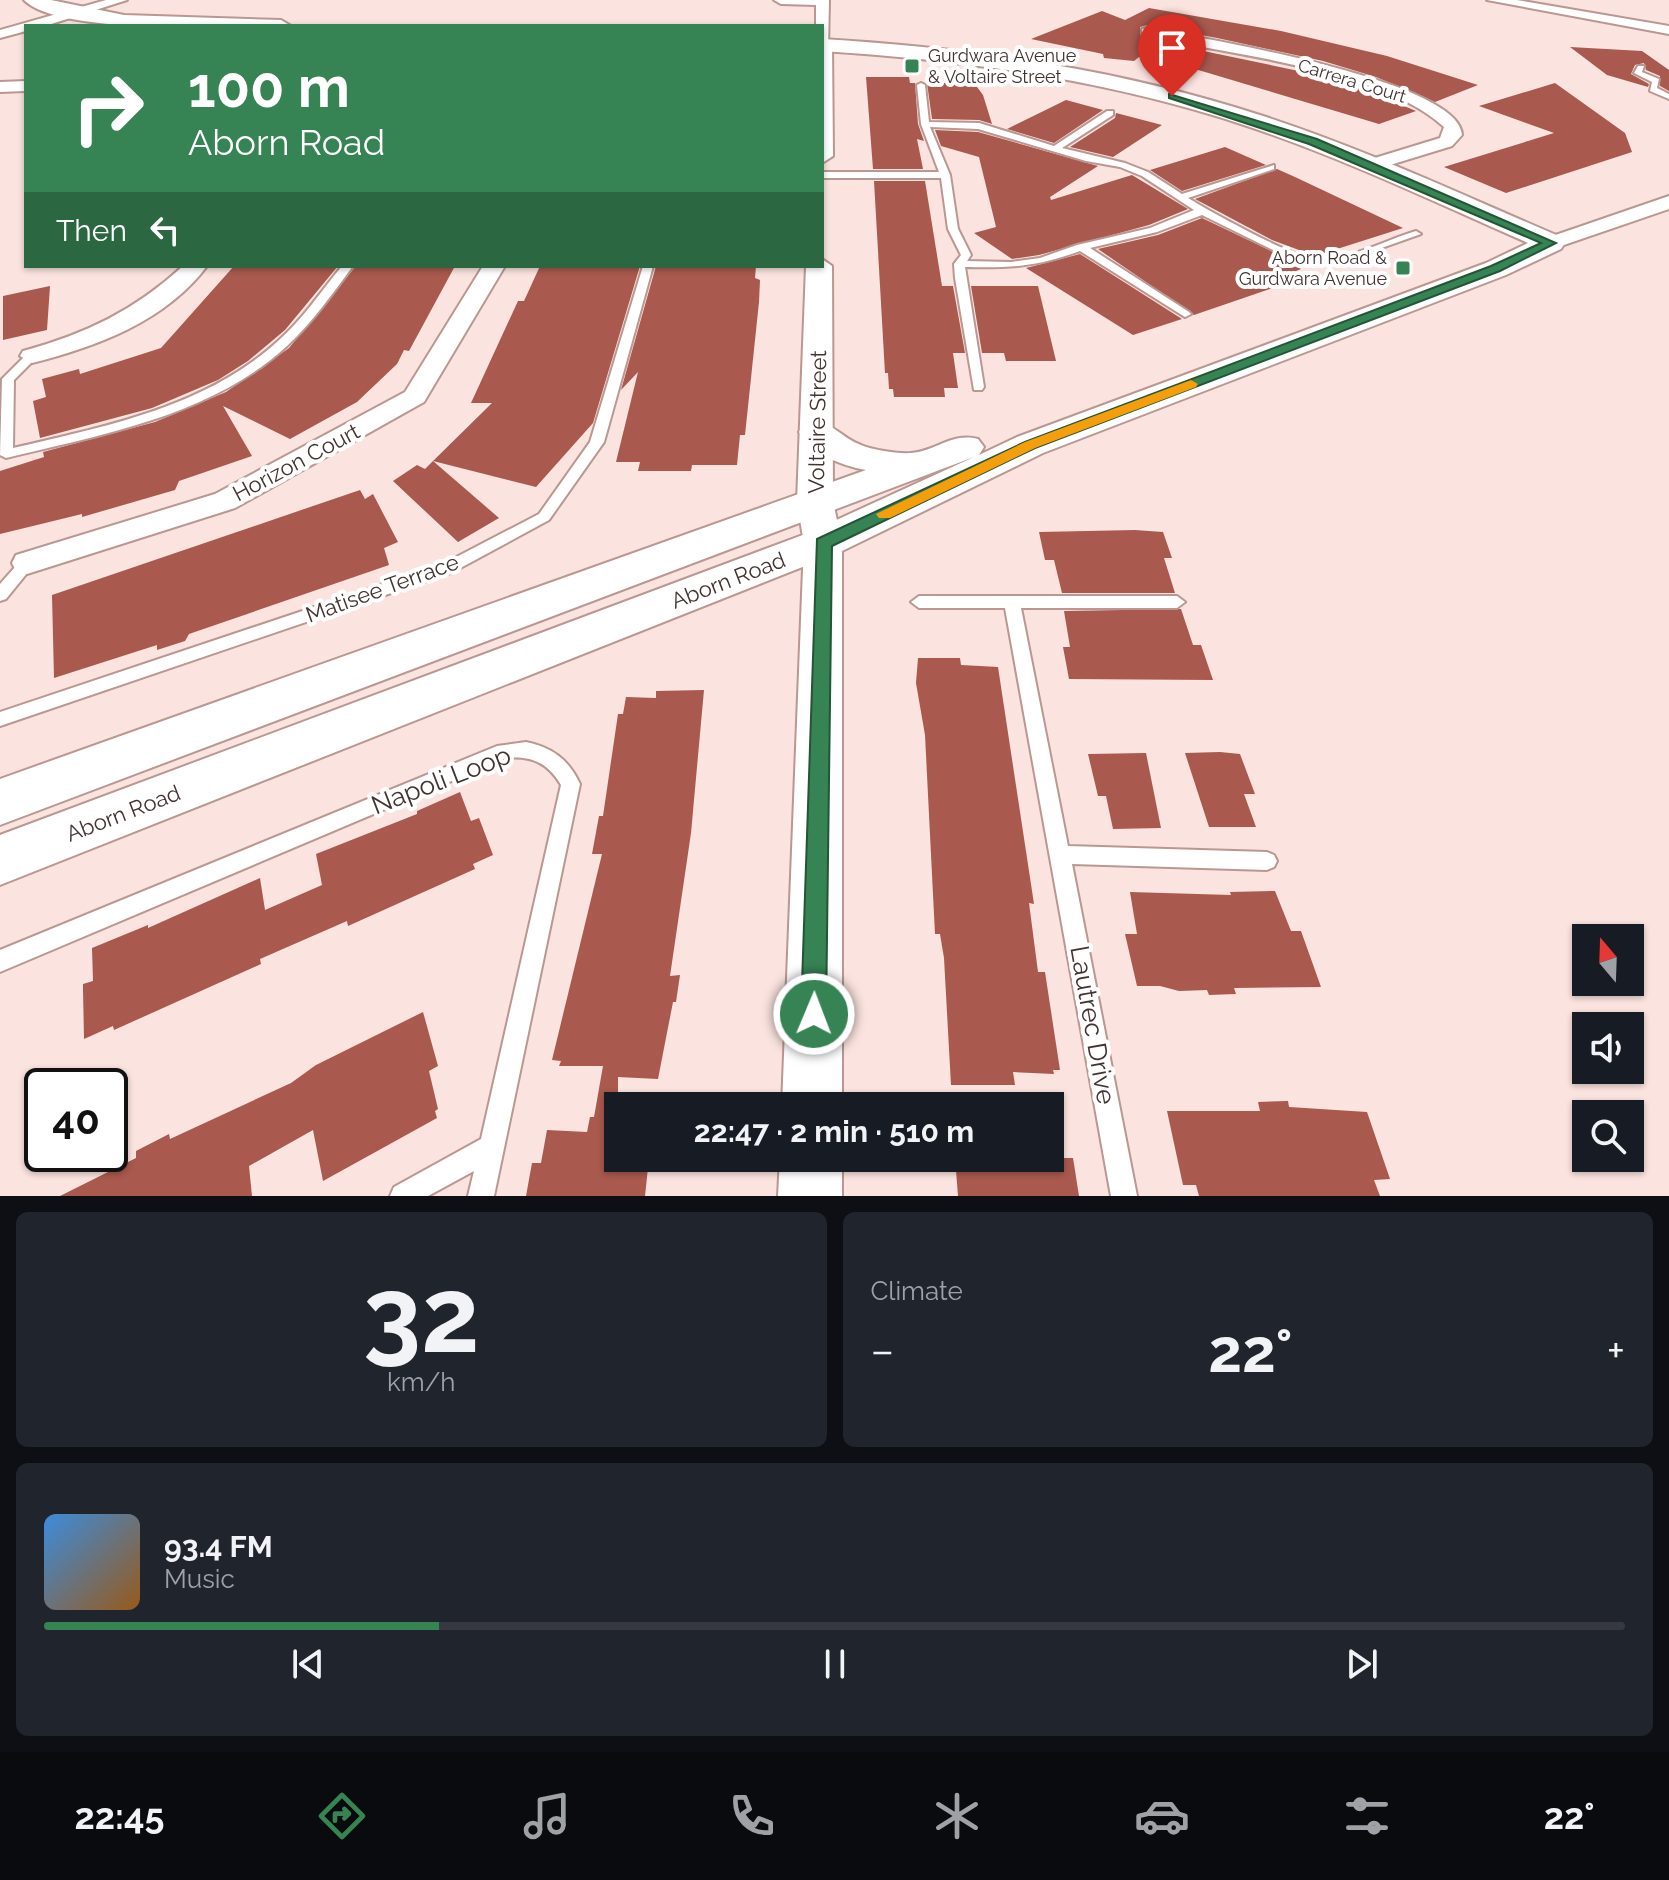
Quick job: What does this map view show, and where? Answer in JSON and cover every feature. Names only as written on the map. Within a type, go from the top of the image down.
[{"type":"main road","points":[[33,0],[75,13],[151,21],[229,24]]},
{"type":"main road","points":[[11,6],[52,19],[88,24]]},
{"type":"main road","points":[[824,50],[961,65],[1092,88],[1217,121],[1396,186],[1544,246]]},
{"type":"main road","points":[[824,50],[974,58],[1090,77],[1255,121],[1371,165],[1544,246]]},
{"type":"main road","points":[[1318,159],[1461,251]]},
{"type":"main road","name":"Aborn Road","points":[[0,860],[819,522],[916,465],[1461,251],[1544,246]]},
{"type":"main road","name":"Aborn Road","points":[[0,802],[819,522],[1481,274],[1544,246]]},
{"type":"main road","points":[[817,432],[848,455],[916,465]]},
{"type":"street","points":[[37,24],[120,0]]},
{"type":"street","points":[[781,0],[822,1],[822,24]]},
{"type":"street","points":[[1494,0],[1669,30]]},
{"type":"street","points":[[0,34],[24,28]]},
{"type":"street","name":"Carrera Court","points":[[1147,32],[1334,74],[1420,103],[1440,112],[1453,126],[1453,135],[1446,142],[1371,165]]},
{"type":"street","points":[[0,87],[24,86]]},
{"type":"street","name":"Aborn Road","points":[[1544,246],[1669,202]]},
{"type":"street","points":[[32,356],[87,342],[131,321],[194,268]]},
{"type":"street","name":"Horizon Court","points":[[27,563],[225,501],[415,397],[493,268]]},
{"type":"street","name":"Voltaire Street","points":[[812,1092],[819,268]]},
{"type":"street","points":[[810,1196],[811,1172]]},
{"type":"lane","points":[[1641,68],[1638,73],[1656,81],[1653,89],[1669,97]]},
{"type":"lane","points":[[921,85],[925,124],[945,175],[953,229],[966,255],[959,264],[978,387]]},
{"type":"lane","points":[[1055,149],[1110,113]]},
{"type":"lane","points":[[925,124],[979,126],[1145,174],[1202,211],[1291,255],[1314,262],[1341,259],[1416,234]]},
{"type":"lane","points":[[1181,197],[1271,167]]},
{"type":"lane","points":[[824,175],[945,175]]},
{"type":"lane","points":[[959,264],[1011,265],[1069,254],[1081,247],[1153,230],[1202,211]]},
{"type":"lane","points":[[1081,247],[1185,314]]},
{"type":"lane","points":[[32,356],[8,379],[6,454],[196,401],[234,381],[282,345],[346,268]]},
{"type":"lane","name":"Matisee Terrace","points":[[0,719],[448,568],[544,517],[597,442],[647,268]]},
{"type":"lane","points":[[0,595],[27,563]]},
{"type":"lane","points":[[919,602],[1177,602]]},
{"type":"lane","name":"Lautrec Drive","points":[[1012,602],[1124,1196]]},
{"type":"lane","name":"Napoli Loop","points":[[0,961],[504,751],[520,748],[543,753],[561,764],[571,784],[481,1196]]},
{"type":"lane","points":[[1061,855],[1267,861]]},
{"type":"lane","points":[[403,1196],[492,1147]]},
{"type":"building","points":[[1149,8],[1281,31],[1387,56],[1478,85],[1435,102],[1376,77],[1323,61],[1148,25],[1140,27],[1141,38],[1342,80],[1416,111],[1379,124],[1195,69],[1139,57],[1134,61],[1104,58],[1103,54],[1031,39],[1102,11],[1125,20]]},
{"type":"building","points":[[1570,47],[1642,51],[1669,70],[1669,91],[1660,86],[1660,76],[1646,70],[1644,63],[1635,65],[1631,74],[1649,84],[1648,87],[1607,75]]},
{"type":"building","points":[[866,77],[909,77],[910,83],[915,83],[918,124],[924,141],[917,139],[923,169],[873,169]]},
{"type":"building","points":[[927,83],[974,83],[983,95],[992,124],[979,120],[932,119]]},
{"type":"building","points":[[1555,83],[1625,133],[1632,152],[1506,193],[1444,167],[1554,133],[1479,106]]},
{"type":"building","points":[[1066,100],[1103,110],[1054,143],[1007,129]]},
{"type":"building","points":[[1116,113],[1162,125],[1113,157],[1070,147],[1115,118]]},
{"type":"building","points":[[935,130],[978,132],[1098,166],[1050,197],[1051,200],[1132,175],[1188,209],[1149,225],[1039,255],[1012,259],[974,233],[996,227],[979,157],[941,146]]},
{"type":"building","points":[[1225,147],[1266,165],[1182,191],[1150,170]]},
{"type":"building","points":[[1277,169],[1403,228],[1315,256],[1272,240],[1195,199]]},
{"type":"building","points":[[874,181],[925,181],[942,286],[953,286],[965,353],[953,353],[958,388],[944,388],[945,397],[894,397],[893,389],[889,389],[888,373],[885,373]]},
{"type":"building","points":[[1202,218],[1299,264],[1293,265],[1301,269],[1291,273],[1302,278],[1194,315],[1098,249],[1158,235]]},
{"type":"building","points":[[1080,254],[1182,319],[1133,335],[1026,268]]},
{"type":"building","points":[[232,268],[336,268],[285,330],[248,361],[218,380],[152,408],[40,438],[33,401],[46,397],[42,379],[79,369],[80,374],[161,348]]},
{"type":"building","points":[[354,268],[454,268],[409,351],[404,350],[397,364],[357,402],[290,439],[223,406],[252,456],[179,481],[175,490],[82,517],[82,514],[0,534],[0,471],[44,457],[43,452],[155,422],[226,392],[289,348]]},
{"type":"building","points":[[539,268],[639,268],[593,423],[536,487],[433,461],[492,403],[471,403],[518,301],[524,301]]},
{"type":"building","points":[[655,268],[756,268],[755,278],[760,280],[759,302],[745,435],[740,435],[737,465],[692,465],[691,471],[638,471],[640,462],[616,462],[638,372],[621,390]]},
{"type":"building","points":[[50,286],[47,330],[3,340],[3,296]]},
{"type":"building","points":[[971,286],[1038,286],[1056,361],[1006,361],[1004,353],[982,353]]},
{"type":"building","points":[[433,461],[499,518],[458,542],[393,481],[417,465],[425,469]]},
{"type":"building","points":[[360,490],[365,499],[373,494],[398,542],[384,548],[389,565],[189,634],[185,641],[157,650],[157,645],[54,678],[52,595]]},
{"type":"building","points":[[1039,532],[1163,532],[1172,558],[1164,558],[1175,593],[1062,593],[1054,560],[1045,560]]},
{"type":"building","points":[[1181,609],[1193,645],[1201,645],[1213,680],[1069,679],[1063,647],[1070,647],[1064,611]]},
{"type":"building","points":[[918,658],[960,658],[961,665],[998,667],[1034,904],[1029,903],[1038,972],[1045,972],[1060,1070],[1053,1070],[1054,1074],[1013,1072],[1015,1085],[951,1085],[944,958],[940,934],[935,934],[925,735],[916,683]]},
{"type":"building","points":[[704,690],[691,833],[670,976],[680,975],[658,1079],[618,1077],[618,1092],[604,1092],[604,1172],[648,1172],[645,1196],[526,1196],[532,1163],[541,1163],[547,1130],[587,1132],[590,1117],[594,1117],[603,1066],[559,1066],[561,1061],[552,1060],[602,854],[592,854],[599,816],[603,816],[618,714],[623,714],[626,697],[656,698],[656,691]]},
{"type":"building","points":[[1146,753],[1161,828],[1113,829],[1106,796],[1098,796],[1088,754]]},
{"type":"building","points":[[1185,753],[1240,754],[1255,794],[1244,794],[1256,827],[1209,827]]},
{"type":"building","points":[[460,792],[471,821],[479,818],[493,855],[473,864],[475,869],[348,926],[347,921],[260,959],[261,964],[114,1030],[113,1026],[84,1039],[83,984],[93,981],[92,948],[148,925],[148,928],[260,878],[265,910],[322,885],[316,854],[417,814],[417,811]]},
{"type":"building","points":[[1275,891],[1291,931],[1301,931],[1321,987],[1234,988],[1236,994],[1209,995],[1207,990],[1179,991],[1160,986],[1137,986],[1125,934],[1137,934],[1130,892],[1231,895],[1230,892]]},
{"type":"building","points":[[423,1012],[438,1066],[429,1071],[438,1109],[435,1111],[437,1118],[323,1181],[313,1130],[249,1166],[252,1196],[60,1196],[108,1172],[128,1172],[128,1162],[136,1158],[136,1151],[169,1134],[170,1139],[291,1083],[316,1065]]},
{"type":"building","points":[[1288,1101],[1289,1107],[1367,1112],[1390,1179],[1374,1180],[1380,1196],[1199,1196],[1196,1185],[1183,1185],[1167,1111],[1260,1111],[1258,1102]]},
{"type":"building","points":[[1064,1158],[1073,1158],[1079,1196],[958,1196],[956,1172],[1064,1172]]},
{"type":"slow traffic","points":[[884,514],[1030,445],[1191,384]]},
{"type":"place","name":"Gurdwara Avenue & Voltaire Street","points":[[912,66]]},
{"type":"place","name":"Aborn Road & Gurdwara Avenue","points":[[1403,268]]},
{"type":"route","points":[[814,1014],[823,543],[1030,445],[1496,269],[1551,243],[1313,141],[1172,96]]}]
